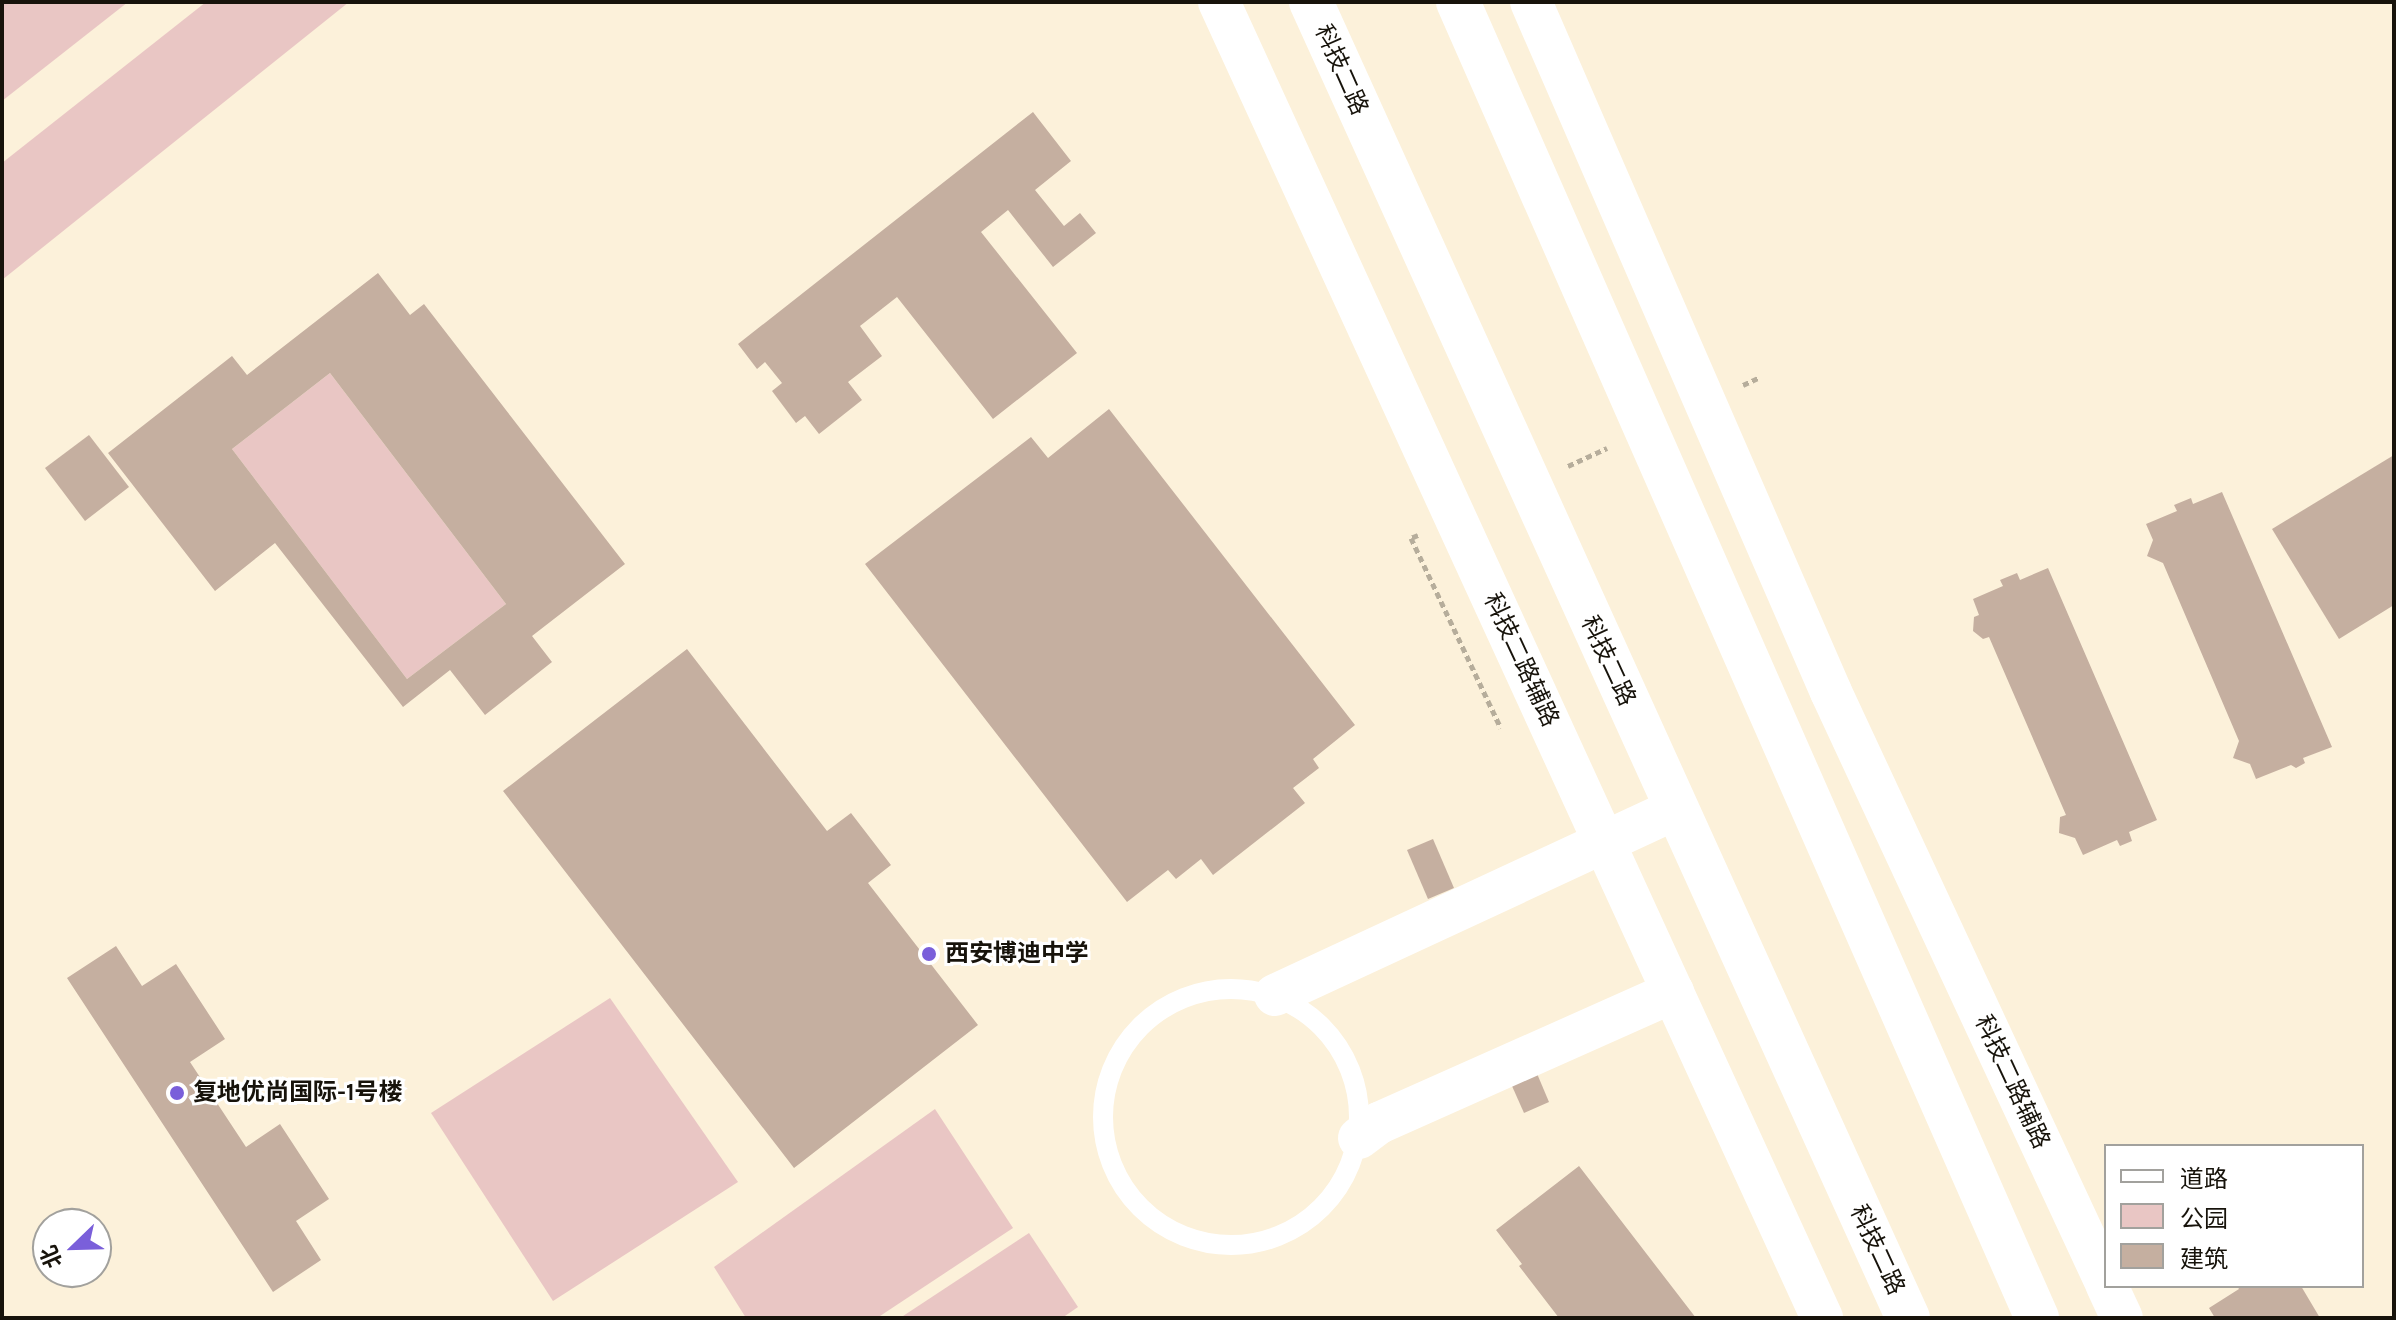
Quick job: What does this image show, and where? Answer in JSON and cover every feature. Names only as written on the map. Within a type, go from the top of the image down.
[{"type":"main road","name":"科技二路","points":[[1311,2],[1908,1318]]},
{"type":"main road","points":[[1458,2],[2037,1318]]},
{"type":"street","name":"科技二路辅路","points":[[1219,2],[1822,1318]]},
{"type":"street","name":"科技二路辅路","points":[[1531,2],[1831,692],[2104,1279]]},
{"type":"street","points":[[1275,995],[1603,839],[1675,809]]},
{"type":"street","points":[[1359,1138],[1379,1123],[1673,992]]},
{"type":"street","name":"科技二路辅路","points":[[2108,1288],[2122,1318]]},
{"type":"lane","points":[[1231,987],[1275,995],[1313,1017],[1342,1051],[1358,1093],[1359,1138],[1346,1176],[1323,1209],[1290,1233],[1251,1245],[1211,1245],[1172,1232],[1139,1208],[1116,1175],[1103,1136],[1104,1092],[1120,1050],[1149,1017],[1187,994],[1231,987]]},
{"type":"path","points":[[1732,390],[1760,377]]},
{"type":"path","points":[[1565,467],[1620,442]]},
{"type":"path","points":[[1425,532],[1411,538],[1505,736]]},
{"type":"green space","points":[[2,2],[128,2],[2,101]]},
{"type":"green space","points":[[206,2],[349,2],[2,280],[2,163]]},
{"type":"green space","points":[[330,373],[506,604],[407,679],[232,449]]},
{"type":"green space","points":[[610,998],[738,1182],[553,1301],[431,1113]]},
{"type":"green space","points":[[935,1109],[1013,1228],[877,1318],[746,1318],[714,1267]]},
{"type":"green space","points":[[1029,1233],[1078,1307],[1062,1318],[900,1318]]},
{"type":"building","points":[[1033,112],[1071,161],[1035,190],[1064,226],[1080,213],[1096,233],[1053,267],[1008,210],[981,232],[1077,353],[993,419],[897,297],[860,326],[882,356],[848,382],[862,400],[819,434],[805,416],[796,423],[772,391],[782,383],[765,362],[757,369],[738,344]]},
{"type":"building","points":[[378,273],[410,315],[424,304],[625,564],[532,636],[552,662],[485,715],[450,670],[403,707],[275,543],[215,591],[108,453],[232,356],[247,375]],"holes":[[[330,373],[506,604],[407,679],[232,449]]]},
{"type":"building","points":[[1109,409],[1355,725],[1313,759],[1319,768],[1293,788],[1305,803],[1213,875],[1201,859],[1176,879],[1168,870],[1127,902],[865,564],[1031,437],[1048,458]]},
{"type":"building","points":[[89,435],[129,487],[85,521],[45,468]]},
{"type":"building","points":[[2394,455],[2394,605],[2339,639],[2272,529]]},
{"type":"building","points":[[2222,492],[2332,747],[2303,758],[2305,763],[2296,768],[2291,765],[2256,779],[2250,764],[2233,758],[2239,741],[2163,563],[2147,556],[2153,540],[2146,524],[2177,511],[2174,505],[2191,498],[2193,504]]},
{"type":"building","points":[[2048,568],[2157,820],[2129,832],[2132,841],[2120,846],[2117,840],[2083,855],[2075,838],[2059,833],[2060,817],[2066,815],[1989,637],[1983,639],[1973,631],[1974,617],[1979,615],[1973,599],[2003,586],[2000,580],[2017,573],[2020,580]]},
{"type":"building","points":[[687,649],[827,831],[851,813],[891,865],[868,883],[978,1025],[794,1168],[503,791]]},
{"type":"building","points":[[1433,839],[1454,888],[1428,899],[1407,850]]},
{"type":"building","name":"复地优尚国际-1号楼","points":[[116,946],[142,986],[176,964],[225,1039],[190,1062],[246,1147],[280,1124],[329,1199],[296,1221],[321,1260],[273,1292],[67,978]]},
{"type":"building","points":[[1530,1057],[1549,1102],[1524,1113],[1504,1068]]},
{"type":"building","points":[[1579,1166],[1696,1318],[1559,1318],[1496,1230]]},
{"type":"building","points":[[2302,1288],[2320,1318],[2215,1318],[2209,1308],[2239,1289]]},
{"type":"place","name":"西安博迪中学","points":[[929,954]]},
{"type":"place","name":"复地优尚国际-1号楼","points":[[177,1093]]}]
